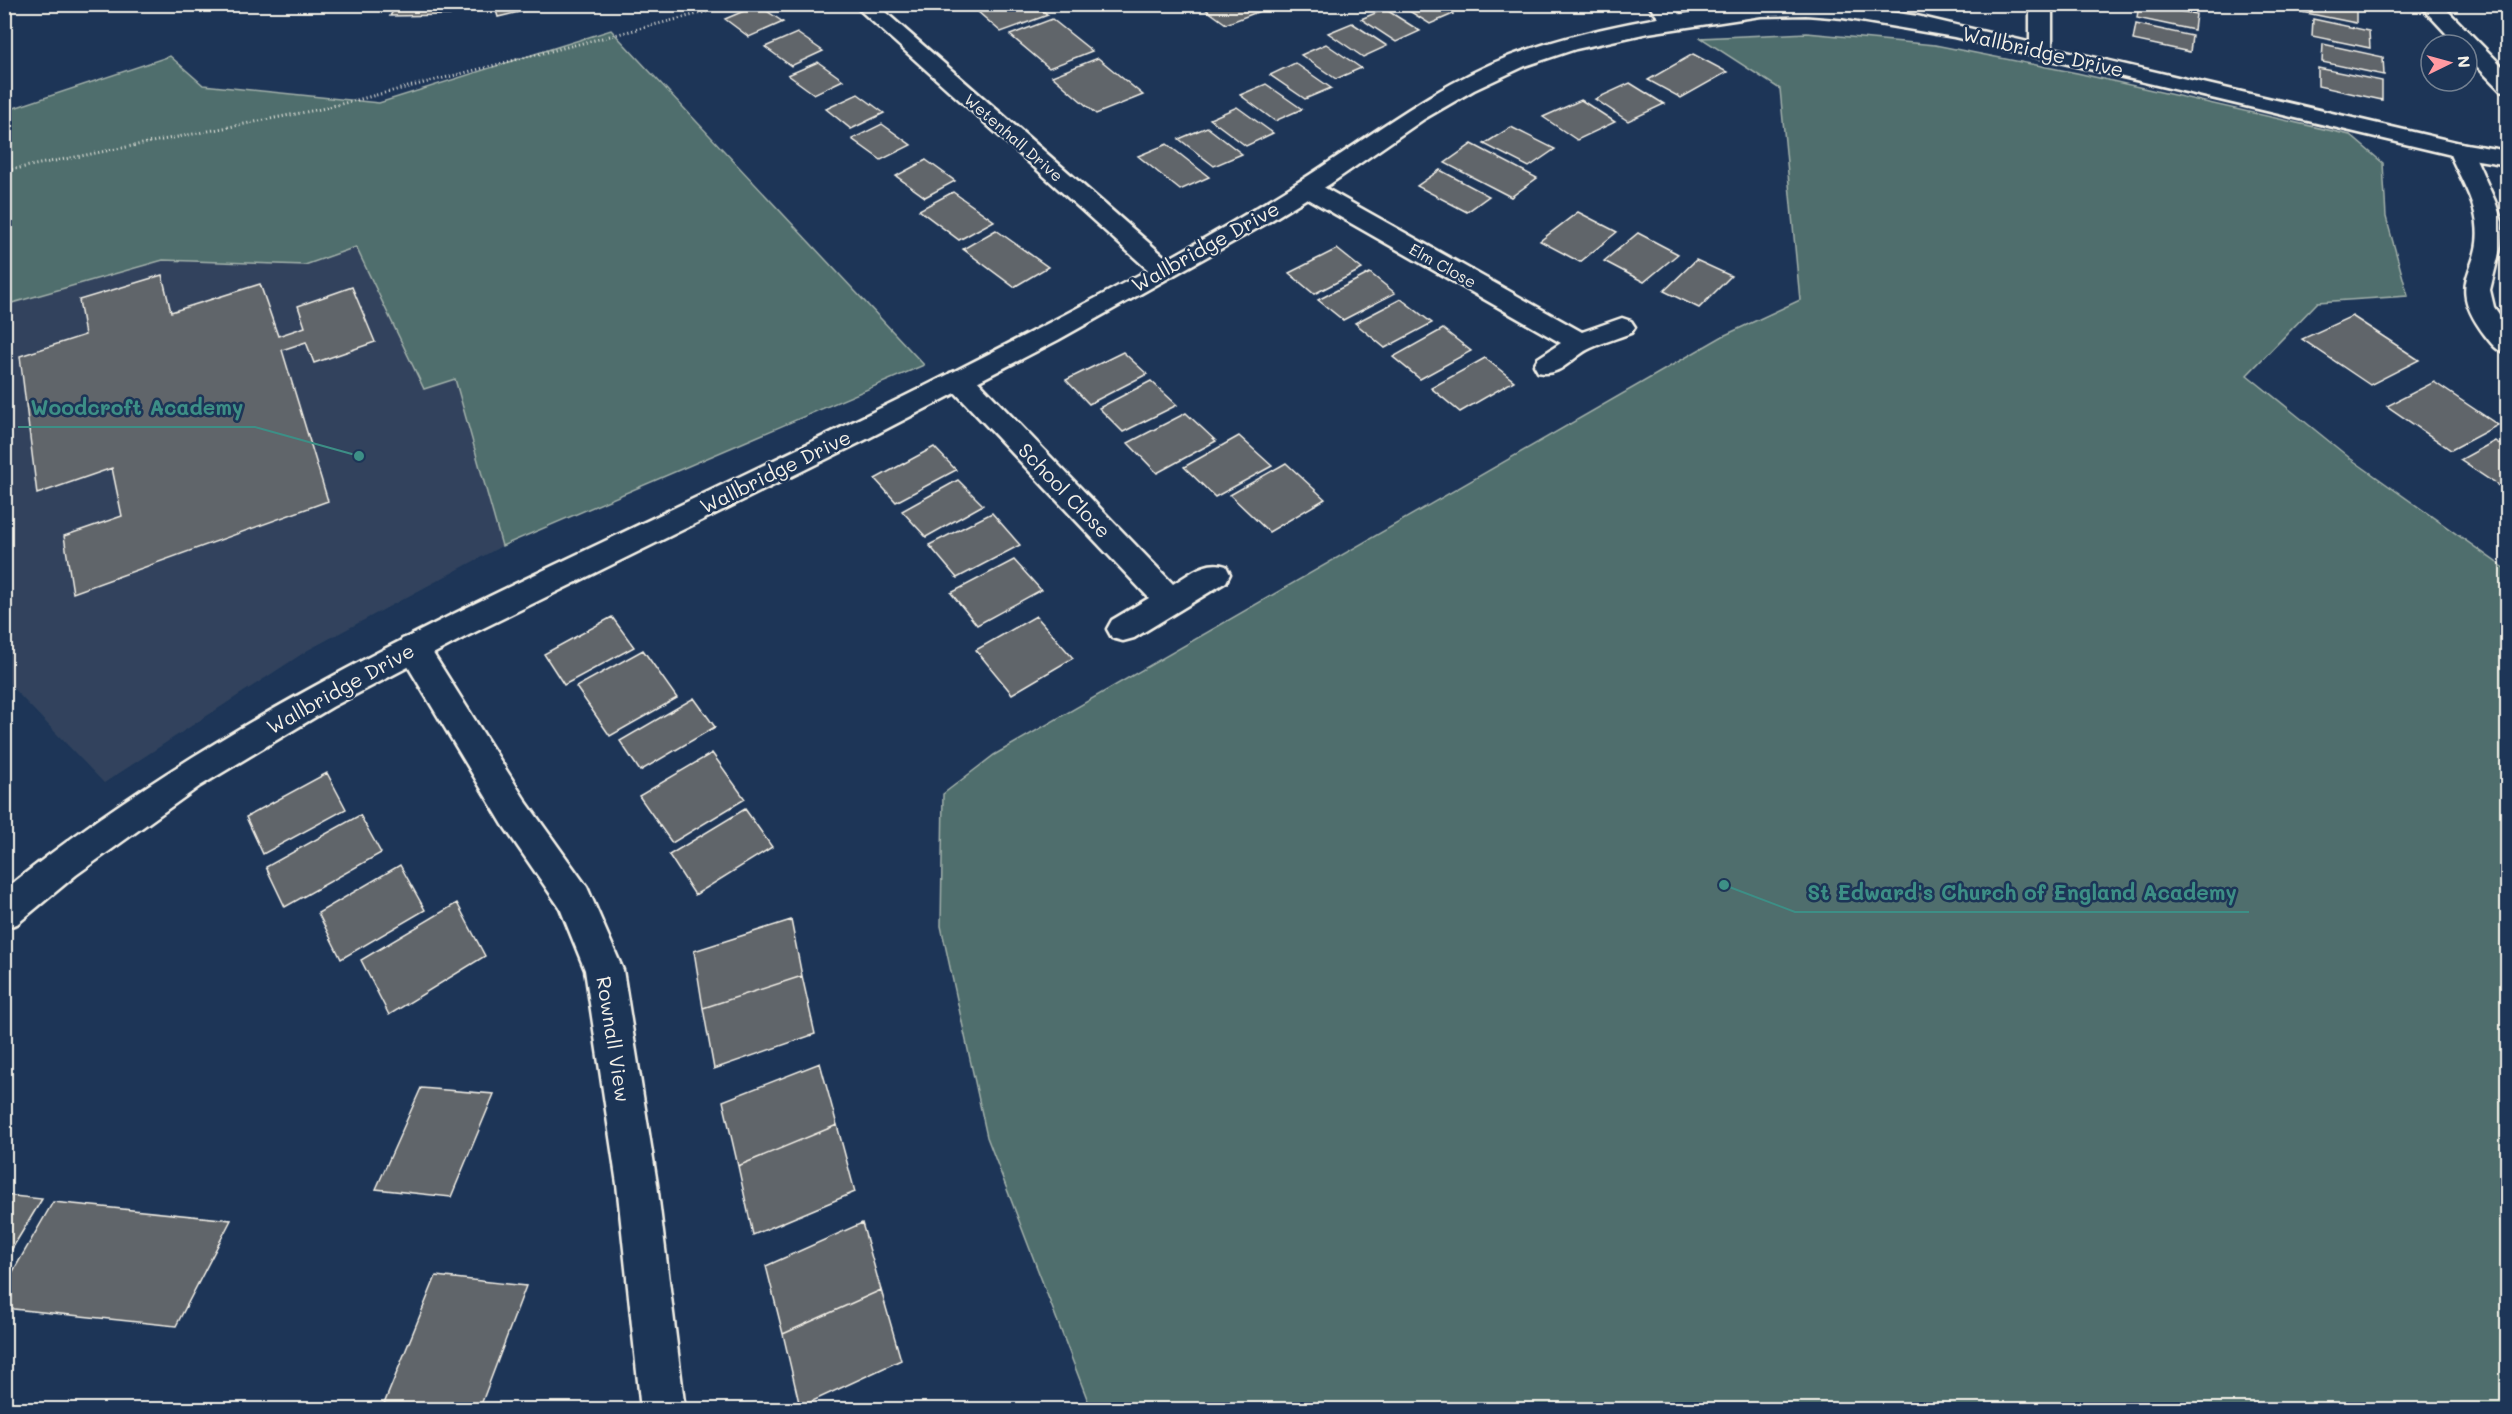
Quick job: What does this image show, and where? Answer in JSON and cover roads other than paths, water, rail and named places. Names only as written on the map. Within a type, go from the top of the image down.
[{"type":"street","name":"Wetenhall Drive","points":[[863,4],[1164,270]]},
{"type":"street","points":[[1658,4],[1675,21]]},
{"type":"street","points":[[2041,4],[2041,51]]},
{"type":"street","points":[[2429,4],[2508,85]]},
{"type":"street","name":"Wallbridge Drive","points":[[4,912],[42,879],[134,810],[267,728],[413,648],[960,380],[1248,224],[1307,188],[1434,102],[1490,73],[1544,52],[1614,31],[1675,21],[1768,9],[1842,10],[1950,30],[2460,150],[2508,158]]},
{"type":"street","points":[[2460,150],[2483,203],[2490,230],[2488,252],[2477,282],[2480,308],[2508,345]]},
{"type":"street","name":"Elm Close","points":[[1307,188],[1580,342]]},
{"type":"street","points":[[1548,365],[1580,342],[1622,327]]},
{"type":"street","name":"School Close","points":[[960,380],[1170,601]]},
{"type":"street","points":[[1123,630],[1215,574]]},
{"type":"street","name":"Rownall View","points":[[413,648],[515,814],[574,899],[604,970],[637,1184],[663,1410]]},
{"type":"place","name":"Woodcroft Academy","points":[[359,456]]},
{"type":"place","name":"St Edward's Church of England Academy","points":[[1724,885]]}]
